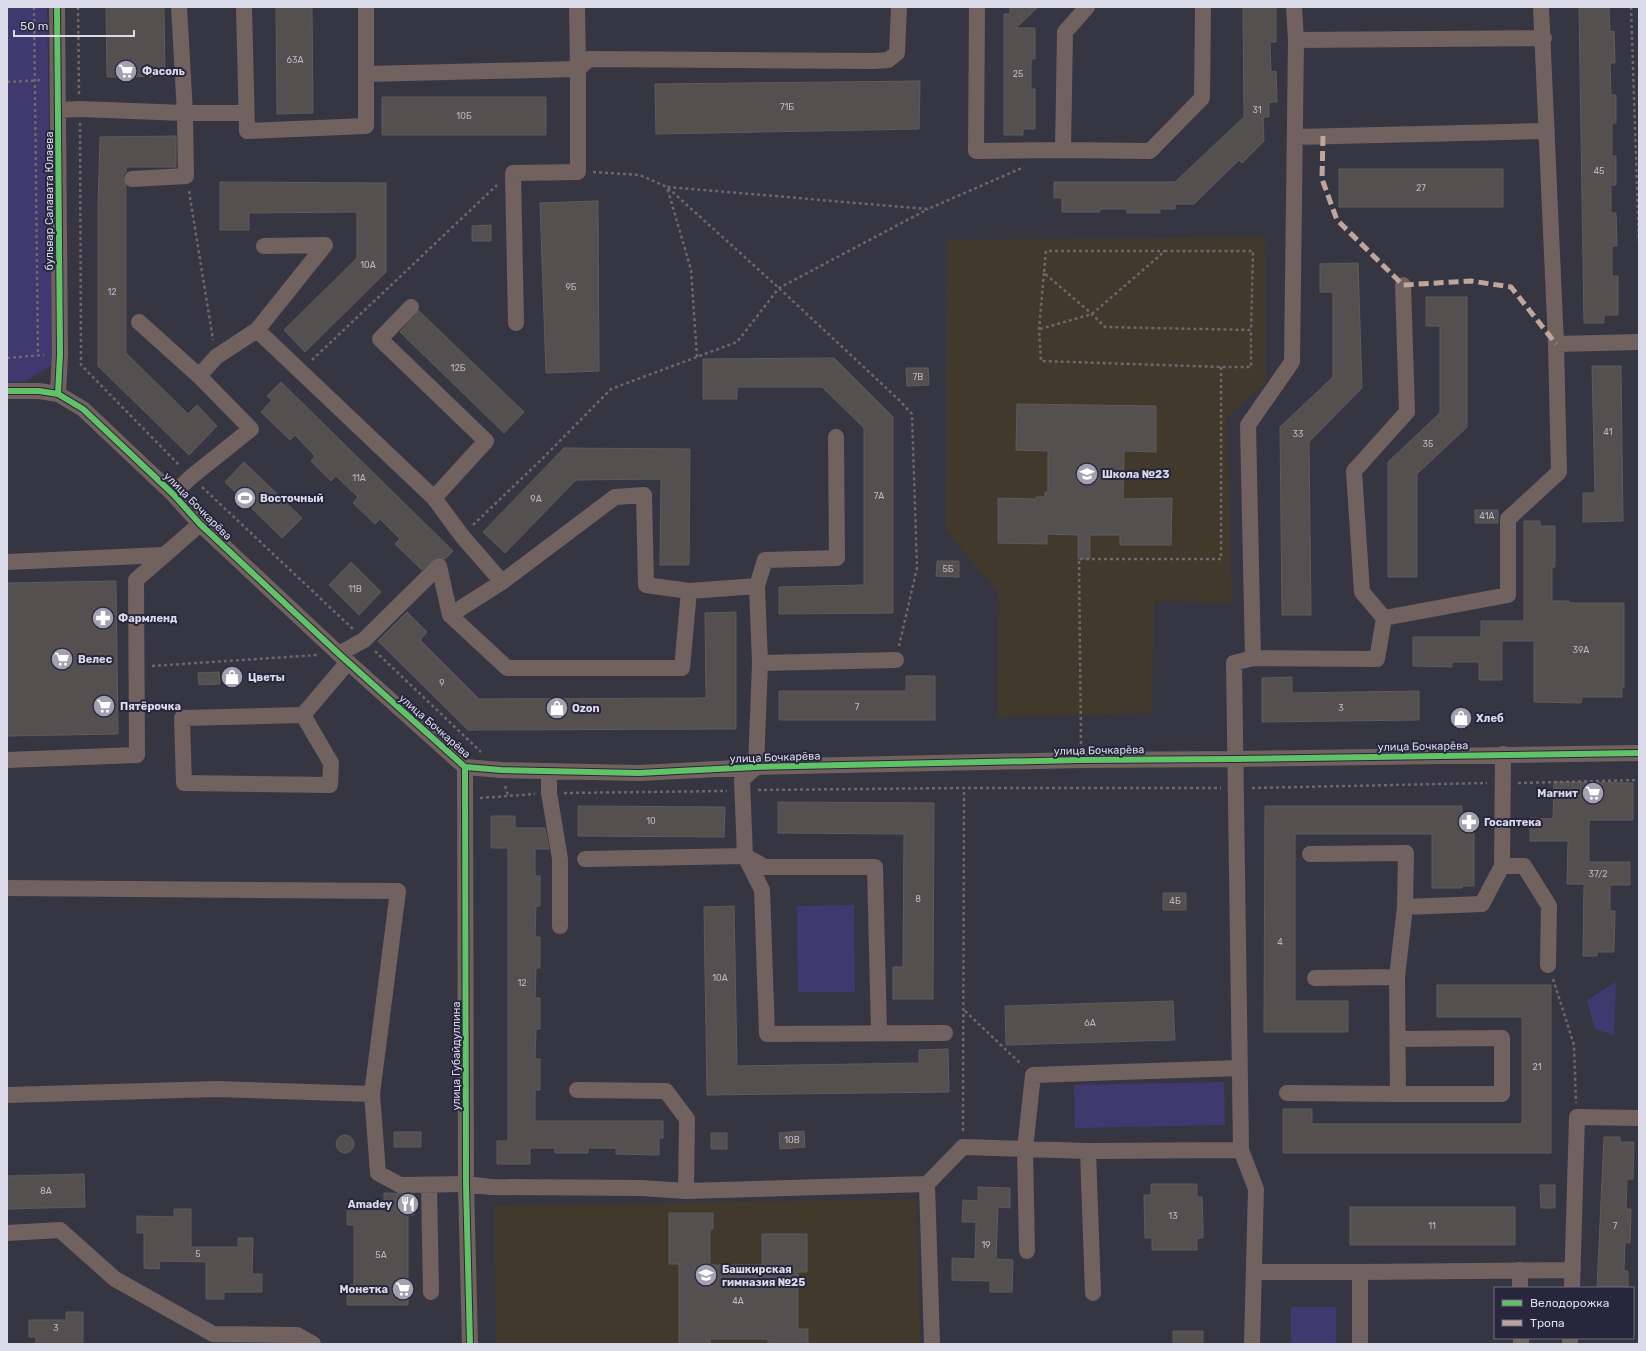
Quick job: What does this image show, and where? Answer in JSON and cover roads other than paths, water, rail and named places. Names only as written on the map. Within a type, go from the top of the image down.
[{"type":"street","name":"бульвар Салавата Юлаева","points":[[58,7],[60,354],[58,394]]},
{"type":"street","points":[[132,179],[186,176],[186,113],[179,7]]},
{"type":"street","points":[[244,7],[247,131],[366,126],[366,7]]},
{"type":"street","points":[[516,323],[513,172],[578,172],[577,7]]},
{"type":"street","points":[[366,74],[578,69],[589,59],[874,62],[888,60],[897,52],[899,7]]},
{"type":"street","points":[[976,7],[976,151],[1063,150],[1150,152],[1202,98],[1203,7]]},
{"type":"street","points":[[1063,150],[1065,32],[1087,7]]},
{"type":"street","points":[[1253,658],[1248,425],[1292,362],[1296,40],[1294,7]]},
{"type":"street","points":[[1384,618],[1508,595],[1508,519],[1559,472],[1556,344],[1542,7]]},
{"type":"street","points":[[1296,40],[1544,38]]},
{"type":"street","points":[[58,110],[80,109],[186,113],[246,113]]},
{"type":"street","points":[[1295,137],[1547,131]]},
{"type":"street","points":[[199,376],[216,357],[257,330],[325,245],[264,246]]},
{"type":"street","points":[[1252,1344],[1256,1189],[1241,1150],[1234,663],[1253,658],[1377,659],[1384,618],[1362,592],[1354,471],[1407,412],[1403,285]]},
{"type":"street","points":[[411,307],[380,339],[486,441],[434,498]]},
{"type":"street","points":[[139,322],[199,376],[251,429],[191,477],[173,494]]},
{"type":"street","points":[[257,330],[434,498],[462,536],[502,582]]},
{"type":"street","points":[[1556,344],[1639,342]]},
{"type":"street","points":[[7,391],[39,391],[58,394]]},
{"type":"street","name":"улица Бочкарёва","points":[[58,394],[83,409],[173,494],[200,524],[343,658],[465,767],[501,770],[639,773],[756,767],[1081,760],[1639,753]]},
{"type":"street","points":[[836,437],[836,558],[765,560],[757,586],[760,663],[756,767],[742,780],[742,790],[745,856],[762,890],[767,1034],[945,1033]]},
{"type":"street","points":[[450,616],[502,582],[615,497],[644,495],[646,585],[689,591],[757,586]]},
{"type":"street","points":[[7,760],[138,755],[136,580],[200,524]]},
{"type":"street","points":[[7,562],[164,555]]},
{"type":"street","points":[[303,715],[343,658],[364,640],[439,566],[450,616],[507,668],[682,668],[689,591]]},
{"type":"street","points":[[760,663],[896,660]]},
{"type":"street","points":[[303,715],[331,763],[330,785],[184,783],[182,718],[303,715]]},
{"type":"street","points":[[1405,907],[1482,904],[1502,866],[1503,754]]},
{"type":"street","name":"улица Губайдуллина","points":[[465,767],[466,1184],[470,1344]]},
{"type":"street","points":[[549,771],[549,793],[560,859],[560,926]]},
{"type":"street","points":[[1310,854],[1406,853],[1405,907],[1397,977],[1398,1094]]},
{"type":"street","points":[[585,859],[745,856],[765,867],[875,867],[879,1033]]},
{"type":"street","points":[[1502,866],[1524,866],[1549,906],[1548,965]]},
{"type":"street","points":[[7,888],[398,891],[372,1094],[378,1173],[400,1185],[466,1184],[491,1187],[641,1188],[686,1191],[927,1184],[963,1147],[1088,1151],[1241,1150]]},
{"type":"street","points":[[1316,978],[1397,977]]},
{"type":"street","points":[[1287,1093],[1502,1094],[1502,1038],[1398,1038]]},
{"type":"street","points":[[1027,1251],[1025,1149],[1033,1075],[1239,1068]]},
{"type":"street","points":[[7,1095],[216,1089],[372,1094]]},
{"type":"street","points":[[577,1090],[666,1091],[687,1119],[686,1191]]},
{"type":"street","points":[[1572,1287],[1577,1117],[1639,1118]]},
{"type":"street","points":[[1088,1151],[1093,1293]]},
{"type":"street","points":[[927,1184],[932,1344]]},
{"type":"street","points":[[429,1185],[431,1292]]},
{"type":"street","points":[[7,1233],[60,1230],[115,1279],[213,1334],[297,1335],[313,1344]]},
{"type":"street","points":[[1520,1270],[1520,1287]]},
{"type":"street","points":[[1254,1272],[1572,1270]]},
{"type":"street","points":[[1360,1272],[1360,1344]]},
{"type":"place","name":"Фасоль","points":[[126,71]]},
{"type":"place","name":"Школа №23","points":[[1087,474]]},
{"type":"place","name":"Восточный","points":[[245,498]]},
{"type":"place","name":"Фармленд","points":[[103,618]]},
{"type":"place","name":"Велес","points":[[62,659]]},
{"type":"place","name":"Цветы","points":[[232,677]]},
{"type":"place","name":"Пятёрочка","points":[[104,706]]},
{"type":"place","name":"Ozon","points":[[557,708]]},
{"type":"place","name":"Хлеб","points":[[1461,718]]},
{"type":"place","name":"Магнит","points":[[1593,793]]},
{"type":"place","name":"Госаптека","points":[[1469,822]]},
{"type":"place","name":"Amadey","points":[[408,1204]]},
{"type":"place","name":"Башкирская гимназия №25","points":[[706,1275]]},
{"type":"place","name":"Монетка","points":[[403,1289]]}]
